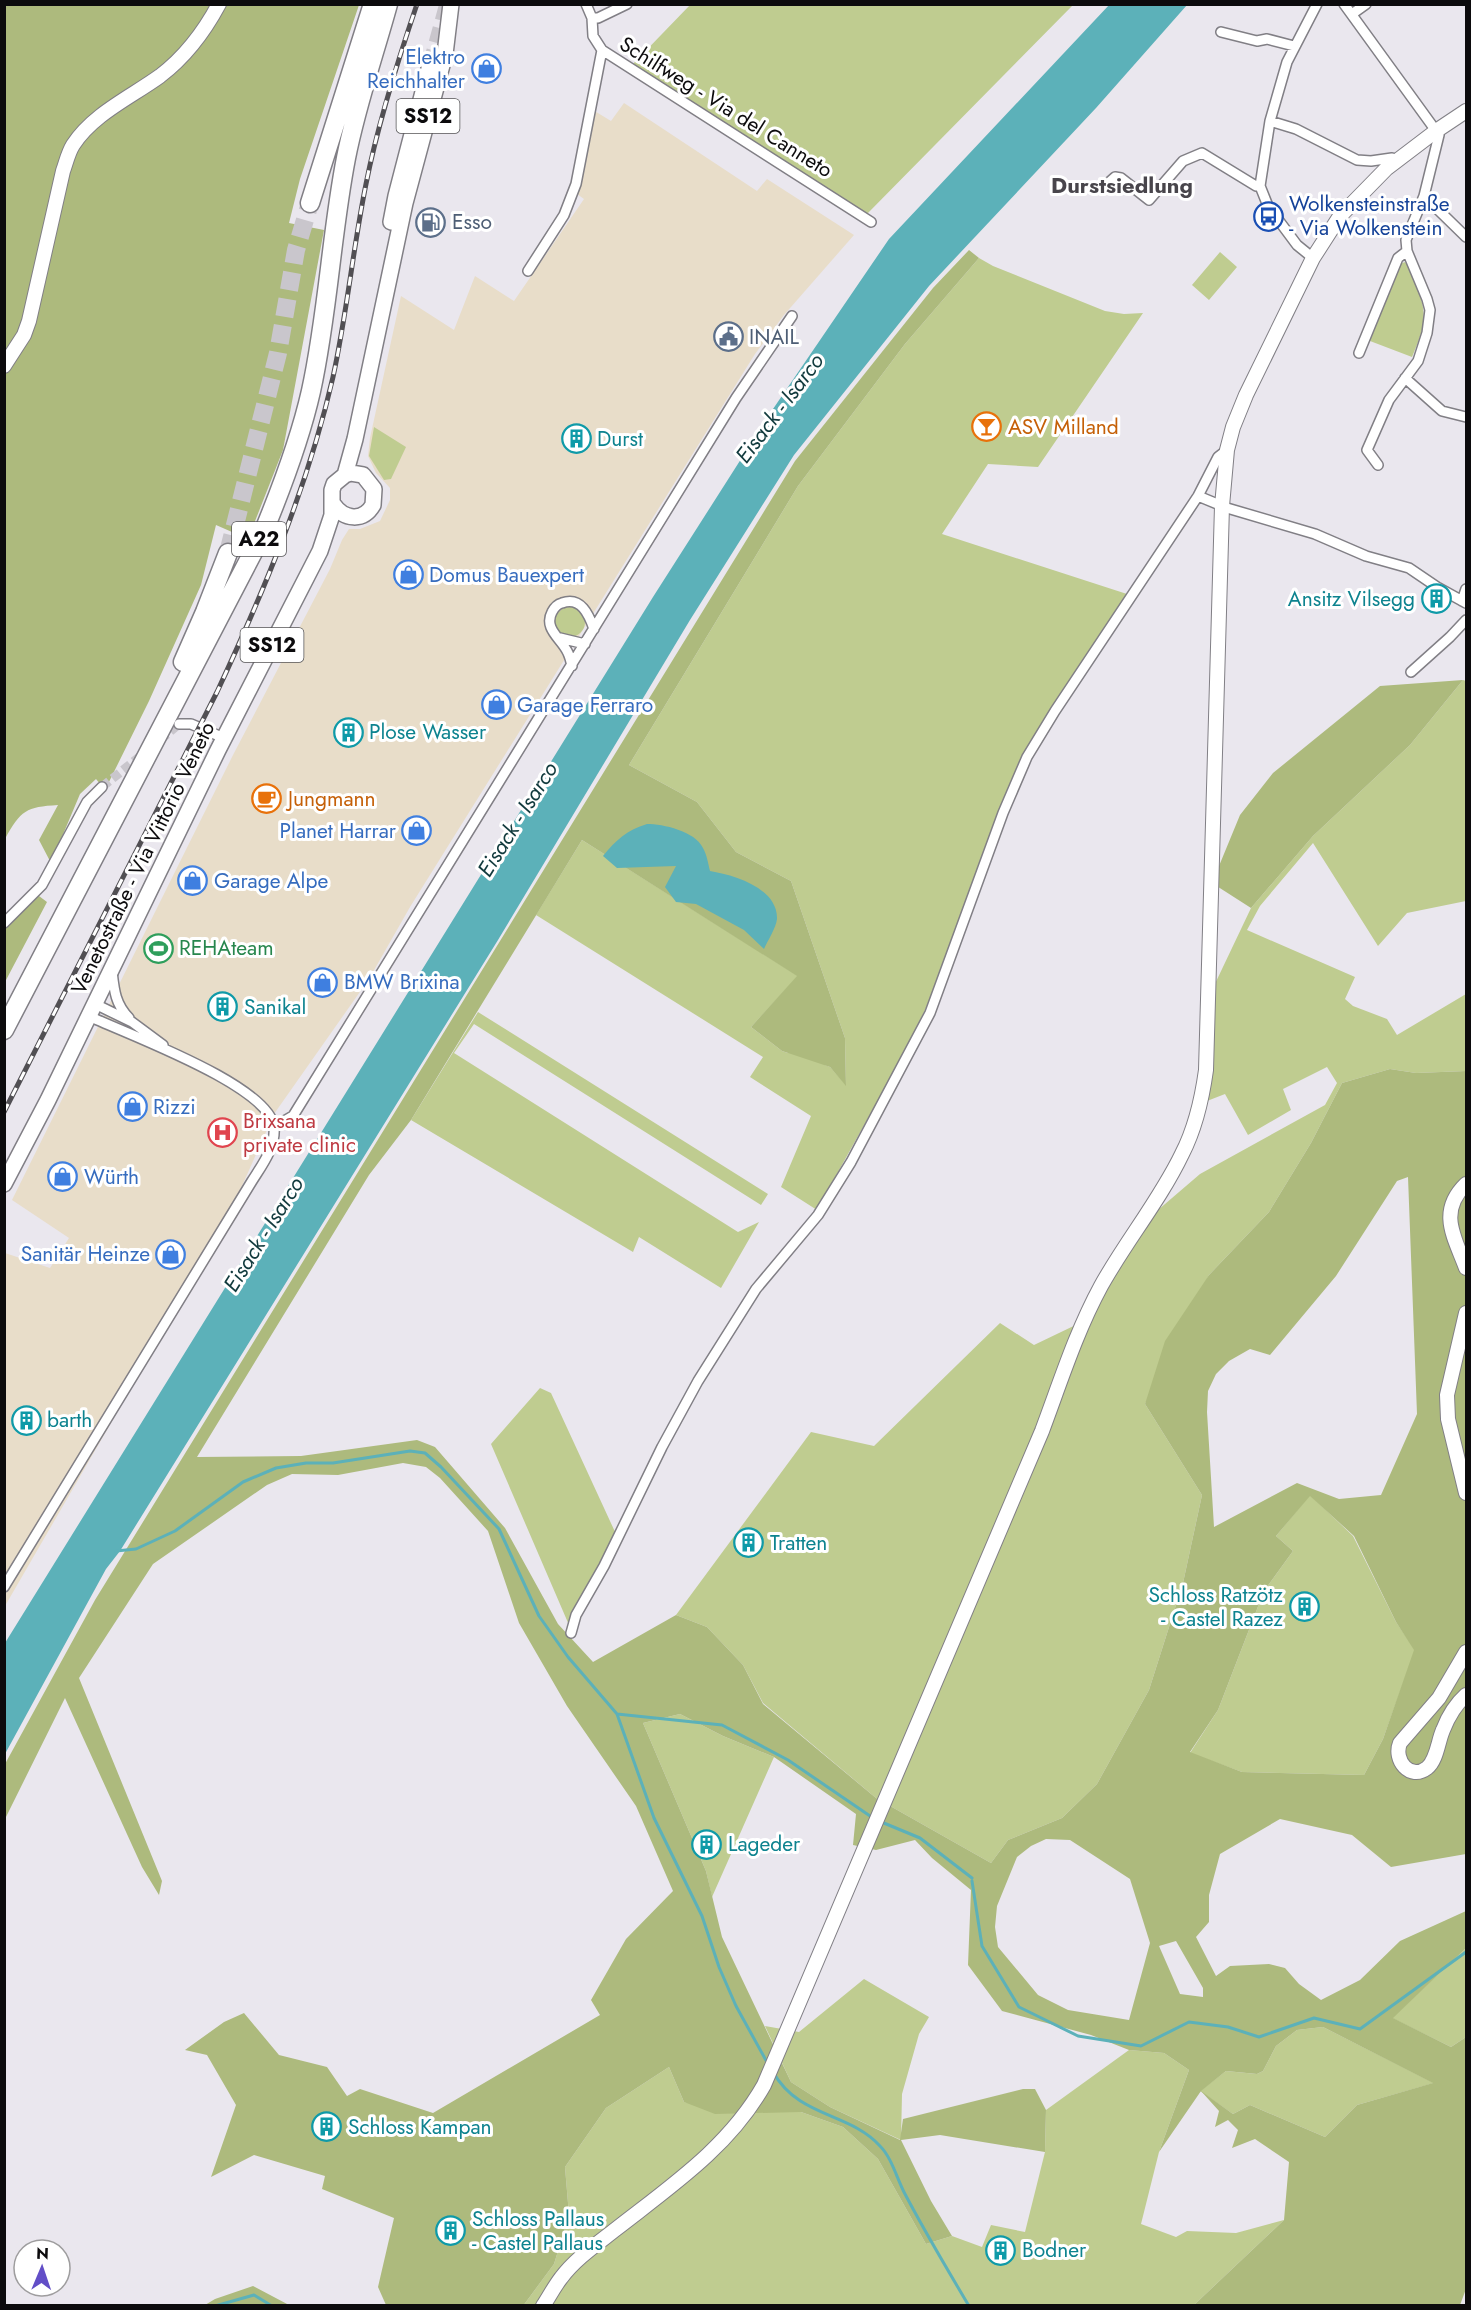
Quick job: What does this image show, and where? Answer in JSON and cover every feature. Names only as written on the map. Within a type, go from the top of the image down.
[{"type":"highway","points":[[310,203],[373,4]]},
{"type":"highway","name":"A22","points":[[4,1030],[263,533],[280,491],[310,393],[322,329],[341,184],[352,129],[388,4]]},
{"type":"highway","name":"A22","points":[[4,1004],[182,663],[228,553]]},
{"type":"main road","name":"SS12","points":[[445,54],[451,4]]},
{"type":"main road","points":[[445,54],[461,4]]},
{"type":"main road","name":"Venetostraße - Via Vittorio Veneto","points":[[4,1184],[92,1010],[224,738],[320,551],[332,515],[332,490],[334,484],[345,475],[355,439],[405,203],[445,54]]},
{"type":"main road","points":[[380,321],[379,288],[396,196],[430,64]]},
{"type":"main road","name":"Venetostraße - Via Vittorio Veneto","points":[[320,551],[343,523],[351,517],[367,513],[375,500],[375,489],[363,475],[355,439]]},
{"type":"main road","points":[[345,475],[363,475]]},
{"type":"main road","points":[[333,504],[343,515],[351,517]]},
{"type":"street","points":[[4,366],[29,321],[63,171],[71,148],[83,132],[161,75],[183,55],[199,37],[219,4]]},
{"type":"street","name":"Schilfweg - Via del Canneto","points":[[586,4],[592,18],[592,36],[602,50],[871,222]]},
{"type":"street","points":[[592,18],[598,18],[627,4]]},
{"type":"street","points":[[1313,258],[1297,244],[1268,206],[1260,186],[1270,121],[1287,62],[1317,4]]},
{"type":"street","points":[[1344,4],[1439,135],[1424,196],[1406,240],[1407,251],[1422,284],[1430,310],[1427,333],[1418,361],[1389,400],[1367,450],[1378,465]]},
{"type":"street","points":[[1352,14],[1366,4]]},
{"type":"street","points":[[1221,32],[1257,41],[1267,39],[1294,46]]},
{"type":"street","points":[[528,271],[564,215],[576,184],[602,50]]},
{"type":"street","points":[[543,2306],[561,2277],[583,2256],[693,2169],[722,2143],[748,2112],[768,2076],[1042,1431],[1084,1321],[1101,1287],[1184,1152],[1202,1101],[1207,1059],[1222,506],[1227,450],[1246,395],[1313,258],[1340,216],[1395,161],[1467,111]]},
{"type":"street","points":[[1270,121],[1296,129],[1357,160],[1371,162],[1392,158],[1395,161]]},
{"type":"street","points":[[1106,185],[1116,177],[1121,178],[1149,200],[1183,161],[1197,154],[1207,155],[1256,186],[1260,186]]},
{"type":"street","points":[[1424,196],[1467,237]]},
{"type":"street","points":[[1359,353],[1398,258],[1407,251]]},
{"type":"street","points":[[274,1127],[293,1116],[736,398],[792,316]]},
{"type":"street","points":[[1405,378],[1442,411],[1467,417]]},
{"type":"street","points":[[571,1633],[576,1615],[604,1566],[698,1381],[756,1289],[818,1215],[851,1161],[930,1014],[1003,813],[1027,758],[1055,711],[1198,496],[1218,457],[1227,450]]},
{"type":"street","points":[[1198,496],[1222,506],[1315,534],[1366,556],[1409,568],[1464,602],[1467,589]]},
{"type":"street","points":[[572,666],[569,654],[551,630],[550,618],[555,607],[575,602],[586,610],[594,629]]},
{"type":"street","points":[[1411,672],[1467,620]]},
{"type":"street","points":[[558,637],[570,642],[585,644]]},
{"type":"street","points":[[180,724],[191,724],[224,738]]},
{"type":"street","points":[[4,923],[42,885],[87,802],[102,787]]},
{"type":"street","points":[[4,1587],[252,1181],[271,1148],[274,1138],[274,1127],[268,1112],[257,1101],[172,1051],[132,1022],[121,1010],[116,998],[112,969]]},
{"type":"street","points":[[92,1010],[124,1033],[172,1051]]},
{"type":"street","points":[[92,1010],[132,1022]]},
{"type":"street","points":[[1467,1184],[1455,1199],[1450,1212],[1450,1228],[1467,1268]]},
{"type":"street","points":[[1467,1313],[1447,1395],[1448,1419],[1467,1493]]},
{"type":"street","points":[[1467,1652],[1439,1698],[1400,1743],[1397,1751],[1398,1760],[1407,1769],[1418,1772],[1427,1768],[1433,1759],[1443,1728],[1459,1702],[1467,1695]]},
{"type":"shaded area","points":[[624,103],[757,191],[767,179],[854,235],[784,315],[755,354],[410,907],[369,979],[274,1114],[221,1233],[5,1606],[5,1253],[50,1268],[69,1238],[12,1200],[233,755],[330,569],[342,540],[349,529],[360,529],[380,521],[390,500],[390,488],[376,473],[368,456],[401,296],[454,330],[475,276],[514,301],[584,199],[577,194],[593,110],[611,121]]},
{"type":"green space","points":[[5,5],[359,5],[300,179],[289,223],[324,230],[283,450],[248,539],[216,525],[201,585],[149,701],[105,790],[96,779],[80,794],[51,863],[39,840],[58,805],[38,807],[26,812],[20,816],[5,839]]},
{"type":"green space","points":[[690,5],[1073,5],[867,214],[633,64]]},
{"type":"green space","points":[[969,250],[979,258],[905,344],[798,486],[629,765],[697,802],[736,852],[791,881],[845,1038],[846,1086],[830,1067],[782,1051],[751,1027],[797,976],[582,840],[411,1120],[369,1175],[197,1457],[301,1456],[417,1440],[435,1447],[505,1528],[558,1624],[593,1662],[676,1615],[707,1627],[743,1665],[763,1704],[876,1798],[991,1863],[1008,1840],[1062,1818],[1097,1784],[1149,1690],[1183,1583],[1202,1495],[1145,1404],[1165,1341],[1209,1275],[1269,1212],[1311,1143],[1342,1083],[1390,1069],[1416,1073],[1466,1071],[1466,1854],[1391,1867],[1352,1835],[1280,1819],[1220,1854],[1209,1895],[1209,1922],[1196,1937],[1216,1976],[1230,1966],[1269,1964],[1285,1968],[1299,1984],[1321,2000],[1360,1980],[1400,1941],[1466,1911],[1466,1948],[1393,2018],[1451,2047],[1466,2037],[1466,2289],[1460,2305],[1194,2305],[1284,2220],[1289,2162],[1255,2139],[1232,2148],[1238,2130],[1228,2120],[1215,2127],[1219,2111],[1201,2091],[1159,2152],[1189,2070],[1164,2053],[1129,2050],[1091,2035],[1002,2011],[968,1965],[971,1890],[932,1858],[915,1840],[876,1850],[853,1845],[856,1814],[774,1757],[723,1736],[680,1714],[643,1723],[706,1871],[722,1937],[791,2082],[830,2107],[900,2140],[903,2119],[1023,2089],[1035,2089],[1046,2110],[1045,2152],[940,2135],[901,2140],[931,2201],[952,2236],[926,2244],[878,2159],[843,2127],[801,2112],[715,2114],[684,2102],[669,2067],[606,2108],[565,2167],[569,2215],[554,2264],[523,2306],[386,2305],[378,2287],[394,2218],[322,2189],[325,2176],[254,2155],[211,2177],[236,2105],[207,2055],[185,2050],[224,2022],[244,2013],[279,2055],[327,2067],[347,2096],[360,2089],[433,2113],[600,2015],[591,2000],[626,1939],[673,1891],[636,1806],[567,1706],[519,1623],[488,1531],[440,1478],[426,1467],[403,1463],[338,1475],[292,1474],[267,1485],[153,1564],[79,1678],[162,1881],[159,1895],[142,1867],[65,1698],[5,1819],[5,1764],[95,1600],[795,461],[933,288]],"holes":[[[1408,1177],[1417,1414],[1381,1495],[1339,1499],[1297,1483],[1214,1527],[1207,1412],[1208,1391],[1216,1374],[1229,1361],[1250,1349],[1270,1355],[1336,1276],[1397,1181]],[[1310,1496],[1354,1536],[1396,1622],[1414,1650],[1383,1739],[1364,1775],[1242,1772],[1190,1752],[1218,1710],[1264,1591],[1293,1551],[1276,1536]],[[1046,1839],[1070,1840],[1130,1879],[1150,1943],[1129,2020],[1068,2010],[1038,1995],[998,1947],[995,1927],[997,1906],[1017,1857],[1031,1846]],[[1176,1941],[1203,1988],[1203,1997],[1180,1994],[1159,1946]],[[1323,2027],[1433,2083],[1357,2105],[1325,2137],[1250,2105],[1233,2114],[1201,2091],[1226,2071],[1257,2074],[1263,2071],[1276,2046],[1297,2030]]]},
{"type":"green space","points":[[1220,252],[1237,267],[1209,300],[1192,285]]},
{"type":"green space","points":[[979,258],[993,266],[1105,311],[1124,314],[1143,313],[1038,467],[988,464],[942,534],[1127,594],[1061,693],[1025,755],[997,817],[951,947],[925,1010],[817,1210],[781,1187],[811,1116],[750,1077],[763,1057],[536,915],[582,840],[798,976],[751,1027],[782,1051],[788,1053],[814,990],[792,961],[764,949],[777,921],[803,934],[824,996],[821,1046],[825,1065],[830,1067],[846,1085],[845,1038],[791,881],[736,852],[697,802],[629,765],[798,486],[905,344]]},
{"type":"green space","points":[[1405,262],[1410,269],[1424,312],[1420,337],[1412,357],[1370,341],[1400,264]]},
{"type":"green space","points":[[374,427],[406,447],[391,479],[384,480],[369,456]]},
{"type":"green space","points":[[570,607],[580,612],[585,622],[580,632],[570,637],[560,632],[555,622],[560,612]]},
{"type":"green space","points":[[1463,680],[1466,681],[1466,901],[1407,913],[1378,946],[1313,843],[1260,906],[1247,930],[1355,977],[1345,999],[1353,1006],[1387,1019],[1397,1035],[1466,994],[1466,1071],[1416,1073],[1390,1069],[1342,1083],[1311,1143],[1269,1212],[1209,1275],[1145,1404],[1202,1495],[1183,1583],[1149,1690],[1097,1784],[1062,1818],[1008,1840],[991,1863],[876,1798],[763,1703],[743,1665],[707,1627],[676,1615],[811,1432],[874,1446],[1000,1323],[1034,1345],[1084,1321],[1137,1228],[1200,1174],[1325,1105],[1337,1083],[1327,1067],[1283,1089],[1291,1110],[1248,1135],[1225,1094],[1207,1101],[1203,1009],[1251,908],[1313,836],[1410,745]]},
{"type":"green space","points":[[1463,680],[1410,745],[1313,836],[1251,908],[1212,883],[1240,815],[1273,773],[1380,686]]},
{"type":"green space","points":[[35,893],[47,902],[5,982],[5,923]]},
{"type":"green space","points":[[478,1012],[768,1194],[761,1205],[474,1024],[454,1053],[738,1232],[759,1222],[721,1288],[639,1237],[633,1252],[411,1120]]},
{"type":"green space","points":[[540,1388],[551,1393],[616,1534],[569,1625],[491,1444]]},
{"type":"green space","points":[[1310,1495],[1353,1536],[1396,1622],[1415,1650],[1383,1739],[1364,1775],[1242,1772],[1190,1753],[1218,1710],[1264,1591],[1293,1551],[1276,1536]]},
{"type":"green space","points":[[680,1714],[723,1736],[774,1757],[712,1897],[706,1871],[643,1723]]},
{"type":"green space","points":[[1466,1948],[1466,2037],[1451,2047],[1392,2018]]},
{"type":"green space","points":[[864,1979],[929,2017],[919,2034],[902,2094],[901,2140],[830,2107],[791,2082],[765,2026],[799,2032]]},
{"type":"green space","points":[[1323,2027],[1434,2083],[1357,2105],[1325,2137],[1250,2105],[1233,2114],[1200,2091],[1226,2071],[1257,2074],[1263,2071],[1276,2046],[1297,2030]]},
{"type":"green space","points":[[1129,2050],[1164,2053],[1189,2070],[1159,2152],[1141,2224],[1176,2237],[1187,2231],[1236,2233],[1284,2220],[1194,2305],[523,2306],[554,2264],[569,2215],[565,2167],[606,2108],[669,2067],[684,2102],[748,2112],[801,2112],[843,2127],[878,2159],[926,2244],[952,2236],[982,2247],[991,2225],[1025,2232],[1045,2152],[1046,2110]]},
{"type":"green space","points":[[253,2286],[289,2305],[205,2305],[215,2299]]},
{"type":"water","name":"Eisack - Isarco","points":[[1110,4],[1187,5],[1096,108],[929,286],[794,455],[690,620],[498,940],[120,1551],[106,1569],[5,1754],[5,1643],[653,597],[773,409],[889,239]]},
{"type":"water","points":[[647,824],[670,827],[693,837],[704,851],[710,871],[742,880],[763,891],[775,908],[777,919],[764,949],[744,930],[696,904],[676,902],[665,887],[676,866],[617,868],[603,856],[622,836]]},
{"type":"waterway","points":[[116,1551],[136,1549],[175,1531],[243,1482],[276,1468],[306,1463],[333,1463],[410,1451],[425,1453],[499,1529],[539,1616],[568,1657],[617,1714],[654,1818],[702,1916],[719,1967],[736,2006],[768,2064]]},
{"type":"waterway","points":[[617,1714],[722,1725],[788,1760],[873,1818]]},
{"type":"waterway","points":[[879,1821],[920,1838],[972,1878]]},
{"type":"waterway","points":[[972,1881],[982,1946],[1019,2007],[1078,2036],[1141,2046],[1189,2022],[1228,2027],[1259,2037],[1314,2018],[1360,2029],[1466,1952]]},
{"type":"waterway","points":[[773,2072],[796,2098],[854,2127],[868,2135],[880,2146],[969,2306]]},
{"type":"waterway","points":[[215,2306],[254,2295],[272,2306]]},
{"type":"tunnel","points":[[430,65],[446,7]]},
{"type":"tunnel","points":[[228,553],[278,353],[296,250],[310,203]]},
{"type":"tunnel","points":[[160,740],[179,724]]},
{"type":"tunnel","points":[[102,787],[143,754]]},
{"type":"railway","points":[[4,1112],[217,692],[268,577],[298,498],[333,377],[361,208],[376,138],[417,4]]},
{"type":"place","name":"Elektro Reichhalter","points":[[486,69]]},
{"type":"place","name":"Wolkensteinstraße - Via Wolkenstein","points":[[1268,216]]},
{"type":"place","name":"Esso","points":[[431,222]]},
{"type":"place","name":"INAIL","points":[[728,337]]},
{"type":"place","name":"ASV Milland","points":[[987,427]]},
{"type":"place","name":"Durst","points":[[576,439]]},
{"type":"place","name":"Domus Bauexpert","points":[[408,575]]},
{"type":"place","name":"Ansitz Vilsegg","points":[[1436,599]]},
{"type":"place","name":"Garage Ferraro","points":[[496,705]]},
{"type":"place","name":"Plose Wasser","points":[[348,732]]},
{"type":"place","name":"Jungmann","points":[[267,799]]},
{"type":"place","name":"Planet Harrar","points":[[417,831]]},
{"type":"place","name":"Garage Alpe","points":[[193,881]]},
{"type":"place","name":"REHAteam","points":[[158,948]]},
{"type":"place","name":"BMW Brixina","points":[[323,982]]},
{"type":"place","name":"Sanikal","points":[[223,1007]]},
{"type":"place","name":"Rizzi","points":[[132,1107]]},
{"type":"place","name":"Brixsana private clinic","points":[[222,1133]]},
{"type":"place","name":"Würth","points":[[63,1177]]},
{"type":"place","name":"Sanitär Heinze","points":[[171,1254]]},
{"type":"place","name":"barth","points":[[26,1420]]},
{"type":"place","name":"Tratten","points":[[749,1543]]},
{"type":"place","name":"Schloss Ratzötz - Castel Razez","points":[[1304,1607]]},
{"type":"place","name":"Lageder","points":[[707,1844]]},
{"type":"place","name":"Schloss Kampan","points":[[327,2127]]},
{"type":"place","name":"Schloss Pallaus - Castel Pallaus","points":[[451,2231]]},
{"type":"place","name":"Bodner","points":[[1001,2250]]},
{"type":"district","name":"Durstsiedlung","points":[[1122,185]]}]
